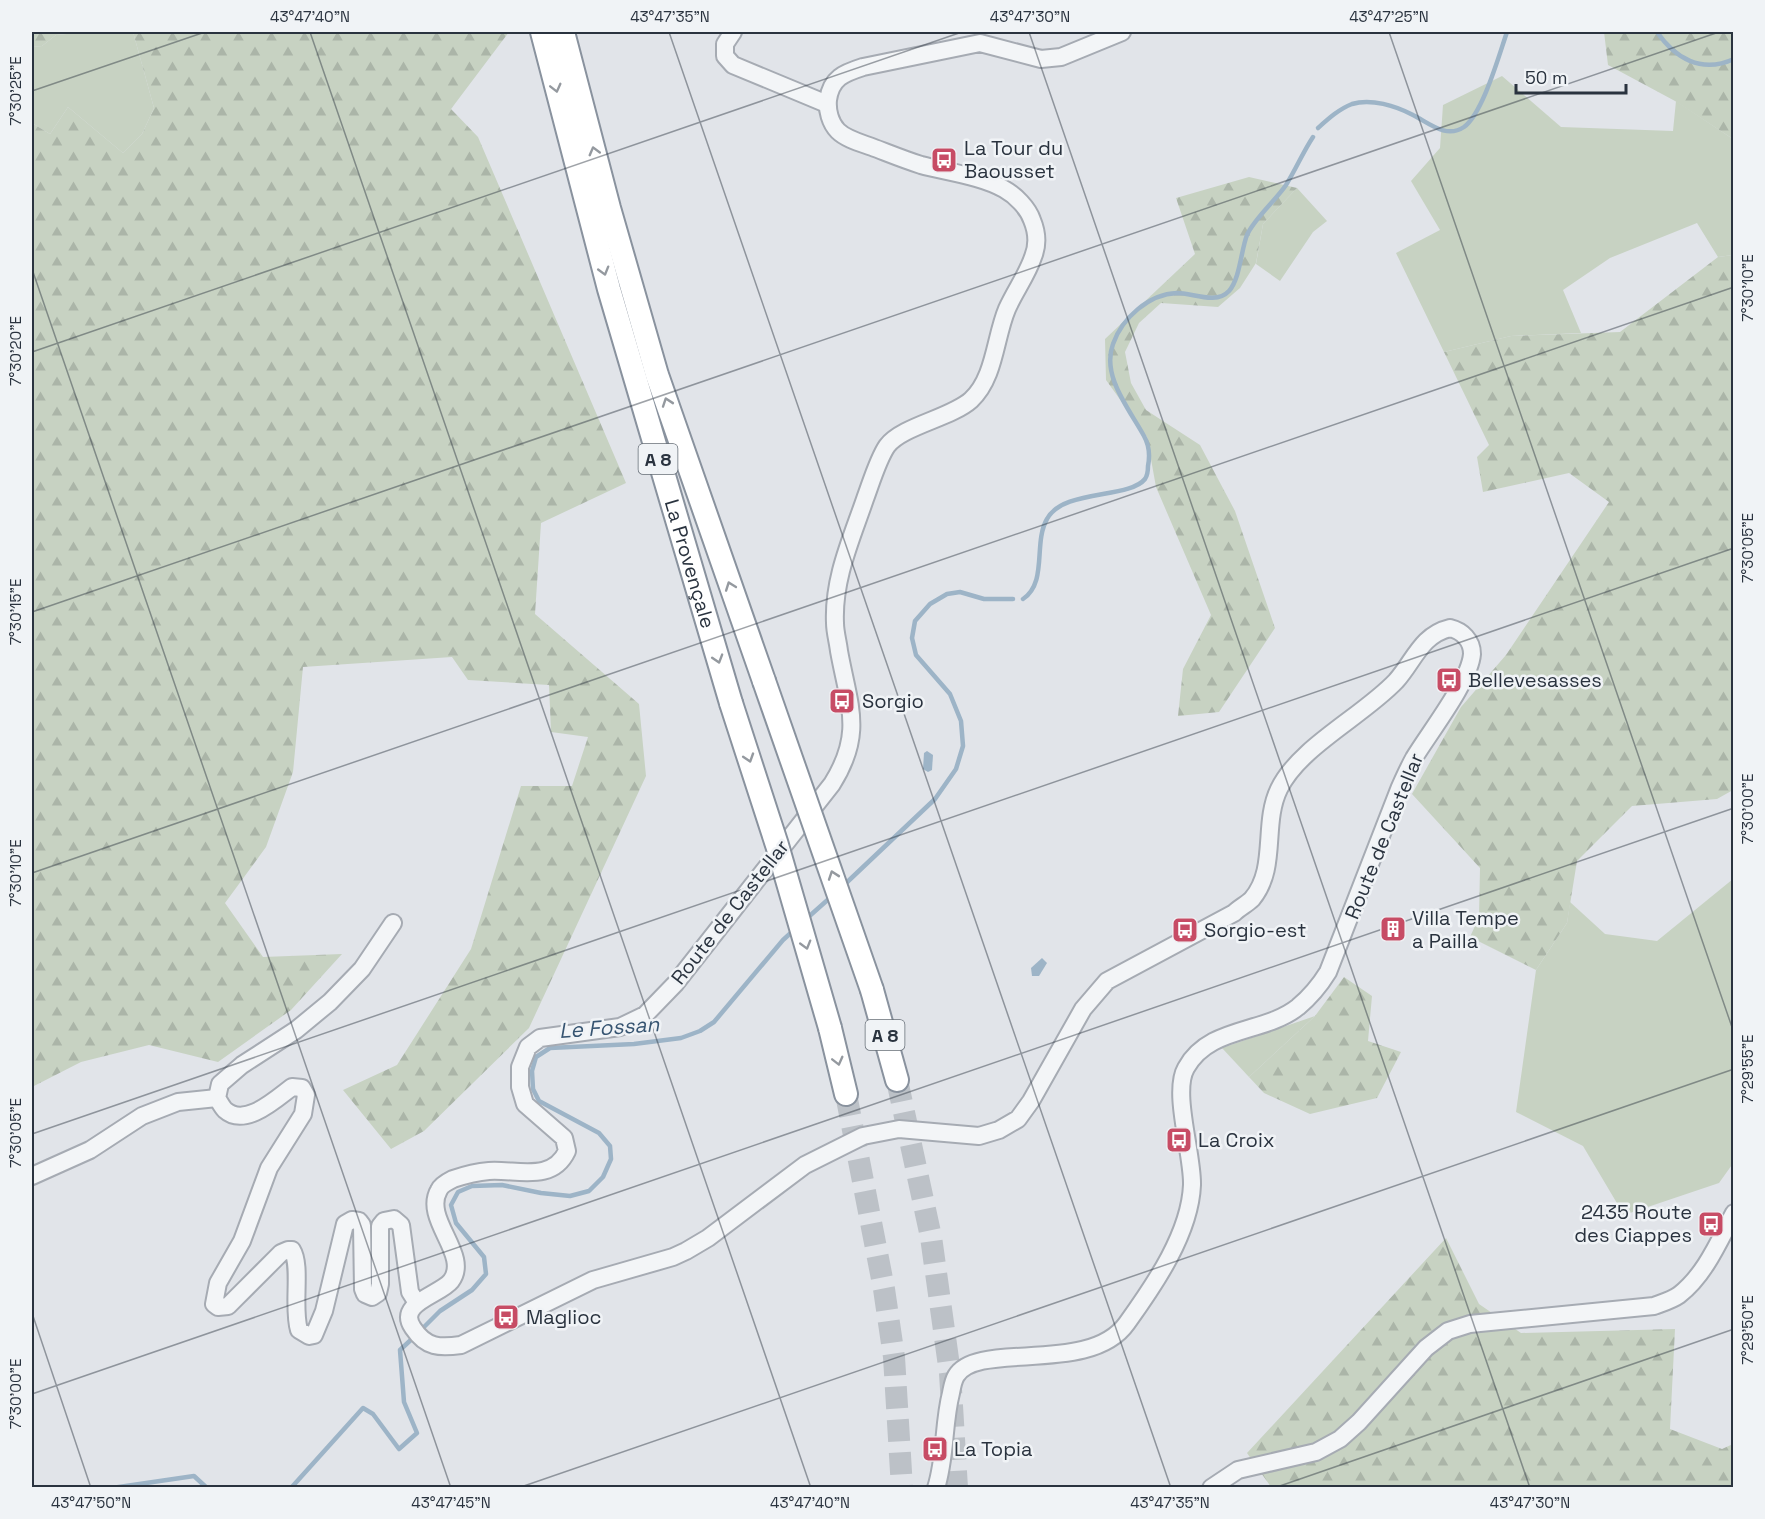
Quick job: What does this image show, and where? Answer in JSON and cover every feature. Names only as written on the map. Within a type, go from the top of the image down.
[{"type":"highway","name":"La Provençale","points":[[542,32],[598,211],[872,990],[897,1080]]},
{"type":"highway","name":"La Provençale","points":[[563,32],[598,211],[658,459],[731,703],[777,845],[830,1028],[846,1094]]},
{"type":"street","points":[[733,32],[725,44],[725,56],[732,65],[827,104],[830,90],[836,80],[845,72],[863,67],[980,43],[1041,59],[1061,57],[1122,32]]},
{"type":"street","name":"Route de Castellar","points":[[827,104],[830,119],[838,131],[859,142],[920,164],[970,177],[1004,189],[1020,201],[1032,218],[1037,238],[1034,257],[1007,309],[981,389],[969,402],[900,436],[888,445],[871,484],[842,562],[835,595],[835,626],[851,707],[852,728],[844,766],[697,957],[645,1015],[620,1027],[540,1038],[528,1047],[520,1067],[520,1086],[525,1104],[564,1138],[567,1151],[562,1162],[549,1170],[534,1173],[490,1171],[465,1175],[448,1181],[439,1190],[435,1208],[454,1253],[456,1267],[451,1281],[417,1304],[410,1312],[409,1319],[418,1334],[442,1348],[461,1345],[593,1280],[673,1257],[708,1238],[805,1165],[863,1137],[899,1129],[979,1136],[999,1130],[1018,1119],[1031,1101],[1083,1009],[1107,981],[1233,913],[1251,900],[1263,881],[1269,856],[1272,808],[1279,789],[1300,760],[1395,681],[1433,633],[1450,628],[1463,634],[1471,647],[1470,664],[1458,689],[1413,760],[1400,787],[1328,972],[1298,1008],[1274,1020],[1205,1045],[1193,1055],[1184,1071],[1180,1089],[1192,1182],[1190,1206],[1174,1249],[1126,1324],[1113,1337],[1098,1346],[1064,1354],[974,1363],[962,1369],[955,1377],[949,1403],[936,1488]]},
{"type":"street","points":[[393,923],[362,969],[330,1002],[296,1030],[242,1065],[220,1084],[217,1098],[225,1110],[241,1116],[259,1110],[292,1087],[302,1088],[306,1095],[303,1114],[269,1168],[242,1241],[218,1283],[214,1304],[218,1307],[228,1306],[281,1253],[292,1250],[296,1266],[295,1317],[299,1330],[309,1336],[314,1335],[324,1311],[345,1224],[352,1220],[359,1221],[362,1226],[363,1289],[365,1294],[372,1297],[378,1293],[380,1284],[380,1226],[384,1221],[394,1220],[401,1225],[410,1292],[417,1304]]},
{"type":"street","points":[[32,1176],[90,1150],[142,1116],[178,1102],[217,1098]]},
{"type":"street","points":[[1211,1488],[1238,1470],[1316,1452],[1340,1439],[1359,1422],[1426,1348],[1448,1331],[1470,1324],[1654,1306],[1678,1296],[1699,1275],[1718,1245],[1734,1212]]},
{"type":"green space","points":[[32,32],[87,32],[56,35],[42,46],[32,47]]},
{"type":"green space","points":[[133,32],[154,108],[142,134],[123,153],[68,107],[50,134],[32,123],[32,47],[42,46],[56,35]]},
{"type":"green space","points":[[133,32],[509,32],[451,109],[478,137],[626,483],[541,523],[535,614],[639,704],[646,776],[529,1028],[424,1131],[391,1149],[343,1090],[397,1065],[471,949],[521,786],[572,786],[588,737],[551,732],[549,685],[468,680],[452,657],[303,667],[293,772],[266,847],[225,903],[263,957],[342,954],[291,1010],[218,1062],[149,1045],[81,1062],[32,1087],[32,123],[50,134],[68,107],[123,153],[142,134],[154,108]]},
{"type":"green space","points":[[1604,32],[1733,32],[1733,139],[1675,101],[1608,65]]},
{"type":"green space","points":[[1502,76],[1561,127],[1673,131],[1676,101],[1733,139],[1733,255],[1718,257],[1697,223],[1610,258],[1563,290],[1581,333],[1511,336],[1444,352],[1396,253],[1440,230],[1411,181],[1440,148],[1443,105]]},
{"type":"green space","points":[[1249,177],[1297,188],[1263,224],[1256,263],[1240,288],[1218,307],[1161,303],[1139,323],[1125,352],[1131,383],[1146,410],[1200,445],[1235,511],[1275,628],[1219,712],[1178,716],[1183,669],[1211,615],[1156,487],[1147,437],[1106,380],[1105,339],[1195,254],[1176,198]]},
{"type":"green space","points":[[1297,188],[1327,221],[1313,232],[1280,281],[1256,264],[1263,224]]},
{"type":"green space","points":[[1733,255],[1733,790],[1717,799],[1632,806],[1577,861],[1567,923],[1536,970],[1470,937],[1479,917],[1480,868],[1412,794],[1461,707],[1506,655],[1609,502],[1569,473],[1483,492],[1477,457],[1489,445],[1444,352],[1511,336],[1620,332],[1718,257]]},
{"type":"green space","points":[[1733,879],[1734,1162],[1719,1183],[1624,1215],[1583,1146],[1516,1112],[1536,970],[1567,923],[1570,902],[1605,934],[1657,941]]},
{"type":"green space","points":[[1344,977],[1372,996],[1368,1041],[1401,1052],[1377,1098],[1310,1114],[1264,1093],[1249,1077],[1315,1016]]},
{"type":"green space","points":[[1315,1016],[1249,1077],[1222,1048]]},
{"type":"green space","points":[[1446,1238],[1479,1304],[1521,1333],[1675,1329],[1670,1429],[1722,1449],[1733,1444],[1733,1487],[1271,1487],[1247,1453]]},
{"type":"water","points":[[927,751],[933,755],[932,770],[928,772],[923,769],[924,753]]},
{"type":"water","points":[[1042,958],[1047,963],[1039,976],[1032,976],[1031,968]]},
{"type":"waterway","name":"Le Fossan","points":[[1318,128],[1334,114],[1359,102],[1383,104],[1399,109],[1444,131],[1464,127],[1471,120],[1484,97],[1507,32]]},
{"type":"waterway","name":"Le Fossan","points":[[1657,32],[1672,49],[1690,61],[1711,65],[1734,59]]},
{"type":"waterway","name":"Le Fossan","points":[[1023,599],[1031,592],[1035,583],[1043,529],[1055,509],[1081,498],[1137,485],[1145,479],[1148,472],[1147,443],[1119,392],[1111,368],[1110,356],[1117,334],[1138,309],[1156,298],[1177,293],[1211,298],[1224,295],[1229,291],[1236,279],[1250,229],[1286,185],[1313,137]]},
{"type":"waterway","name":"Le Fossan","points":[[843,886],[935,799],[956,769],[963,746],[961,721],[950,694],[916,655],[912,638],[915,621],[930,604],[947,594],[960,592],[984,599],[1013,599]]},
{"type":"waterway","name":"Le Fossan","points":[[805,920],[832,896]]},
{"type":"waterway","name":"Le Fossan","points":[[420,1331],[440,1311],[472,1290],[486,1274],[484,1257],[456,1223],[451,1205],[458,1192],[472,1186],[502,1185],[570,1196],[589,1191],[603,1177],[611,1159],[610,1146],[599,1133],[539,1101],[533,1089],[532,1071],[536,1057],[550,1048],[634,1044],[681,1038],[700,1031],[714,1022],[794,930]]},
{"type":"waterway","name":"Le Fossan","points":[[291,1488],[363,1408],[373,1414],[399,1449],[417,1433],[404,1402],[400,1350],[414,1337]]},
{"type":"waterway","name":"Le Fossan","points":[[112,1488],[194,1476],[207,1488]]},
{"type":"tunnel","points":[[897,1080],[931,1237],[950,1373],[957,1488]]},
{"type":"tunnel","points":[[846,1094],[884,1289],[894,1357],[902,1488]]},
{"type":"place","name":"La Tour du Baousset","points":[[944,160]]},
{"type":"place","name":"Bellevesasses","points":[[1449,680]]},
{"type":"place","name":"Sorgio","points":[[842,701]]},
{"type":"place","name":"Villa Tempe a Pailla","points":[[1393,929]]},
{"type":"place","name":"Sorgio-est","points":[[1185,930]]},
{"type":"place","name":"La Croix","points":[[1179,1140]]},
{"type":"place","name":"2435 Route des Ciappes","points":[[1711,1224]]},
{"type":"place","name":"Maglioc","points":[[506,1317]]},
{"type":"place","name":"La Topia","points":[[935,1449]]}]
